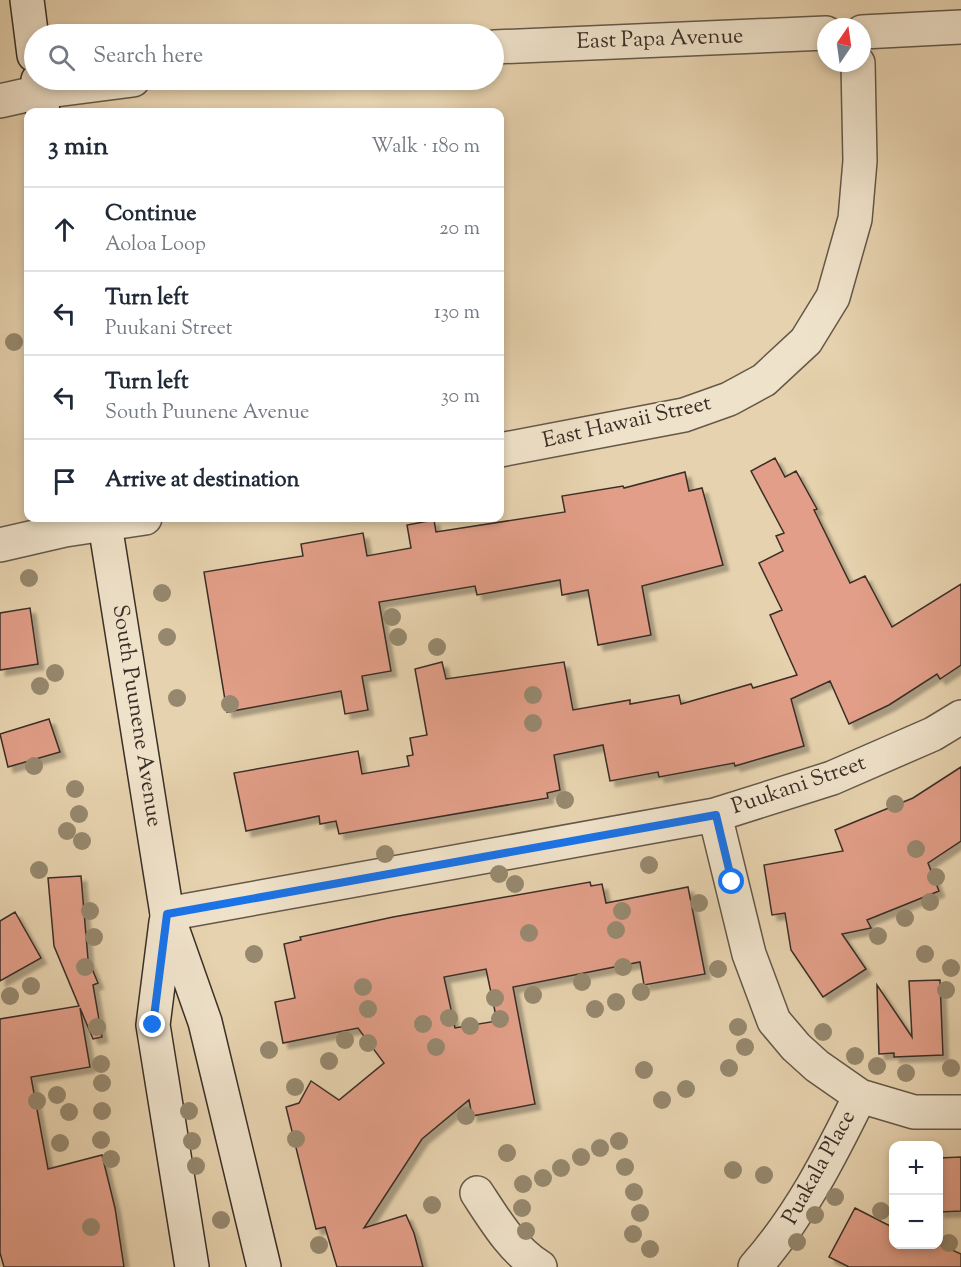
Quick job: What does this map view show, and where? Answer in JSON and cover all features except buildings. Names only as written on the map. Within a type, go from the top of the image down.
[{"type":"street","points":[[27,0],[30,24]]},
{"type":"street","points":[[871,32],[961,27]]},
{"type":"street","name":"East Papa Avenue","points":[[504,47],[817,33]]},
{"type":"street","name":"East Hawaii Street","points":[[504,449],[684,415],[729,399],[764,380],[806,341],[833,297],[855,219],[860,161],[858,72]]},
{"type":"street","points":[[0,101],[71,90]]},
{"type":"street","points":[[0,545],[96,522]]},
{"type":"street","name":"South Puunene Avenue","points":[[104,522],[167,914],[205,1022],[264,1267]]},
{"type":"street","name":"Puukani Street","points":[[167,914],[716,815],[832,778],[933,734],[961,717]]},
{"type":"street","points":[[716,815],[749,954],[774,1021],[816,1066],[860,1096],[914,1112],[961,1112]]},
{"type":"street","name":"South Puunene Avenue","points":[[167,914],[153,1025],[192,1267]]},
{"type":"street","name":"Puakala Place","points":[[755,1267],[782,1235],[814,1186],[860,1096]]},
{"type":"street","points":[[477,1194],[501,1228],[530,1261],[540,1267]]},
{"type":"route","points":[[153,1025],[167,914],[628,829],[716,815],[732,882]]}]
